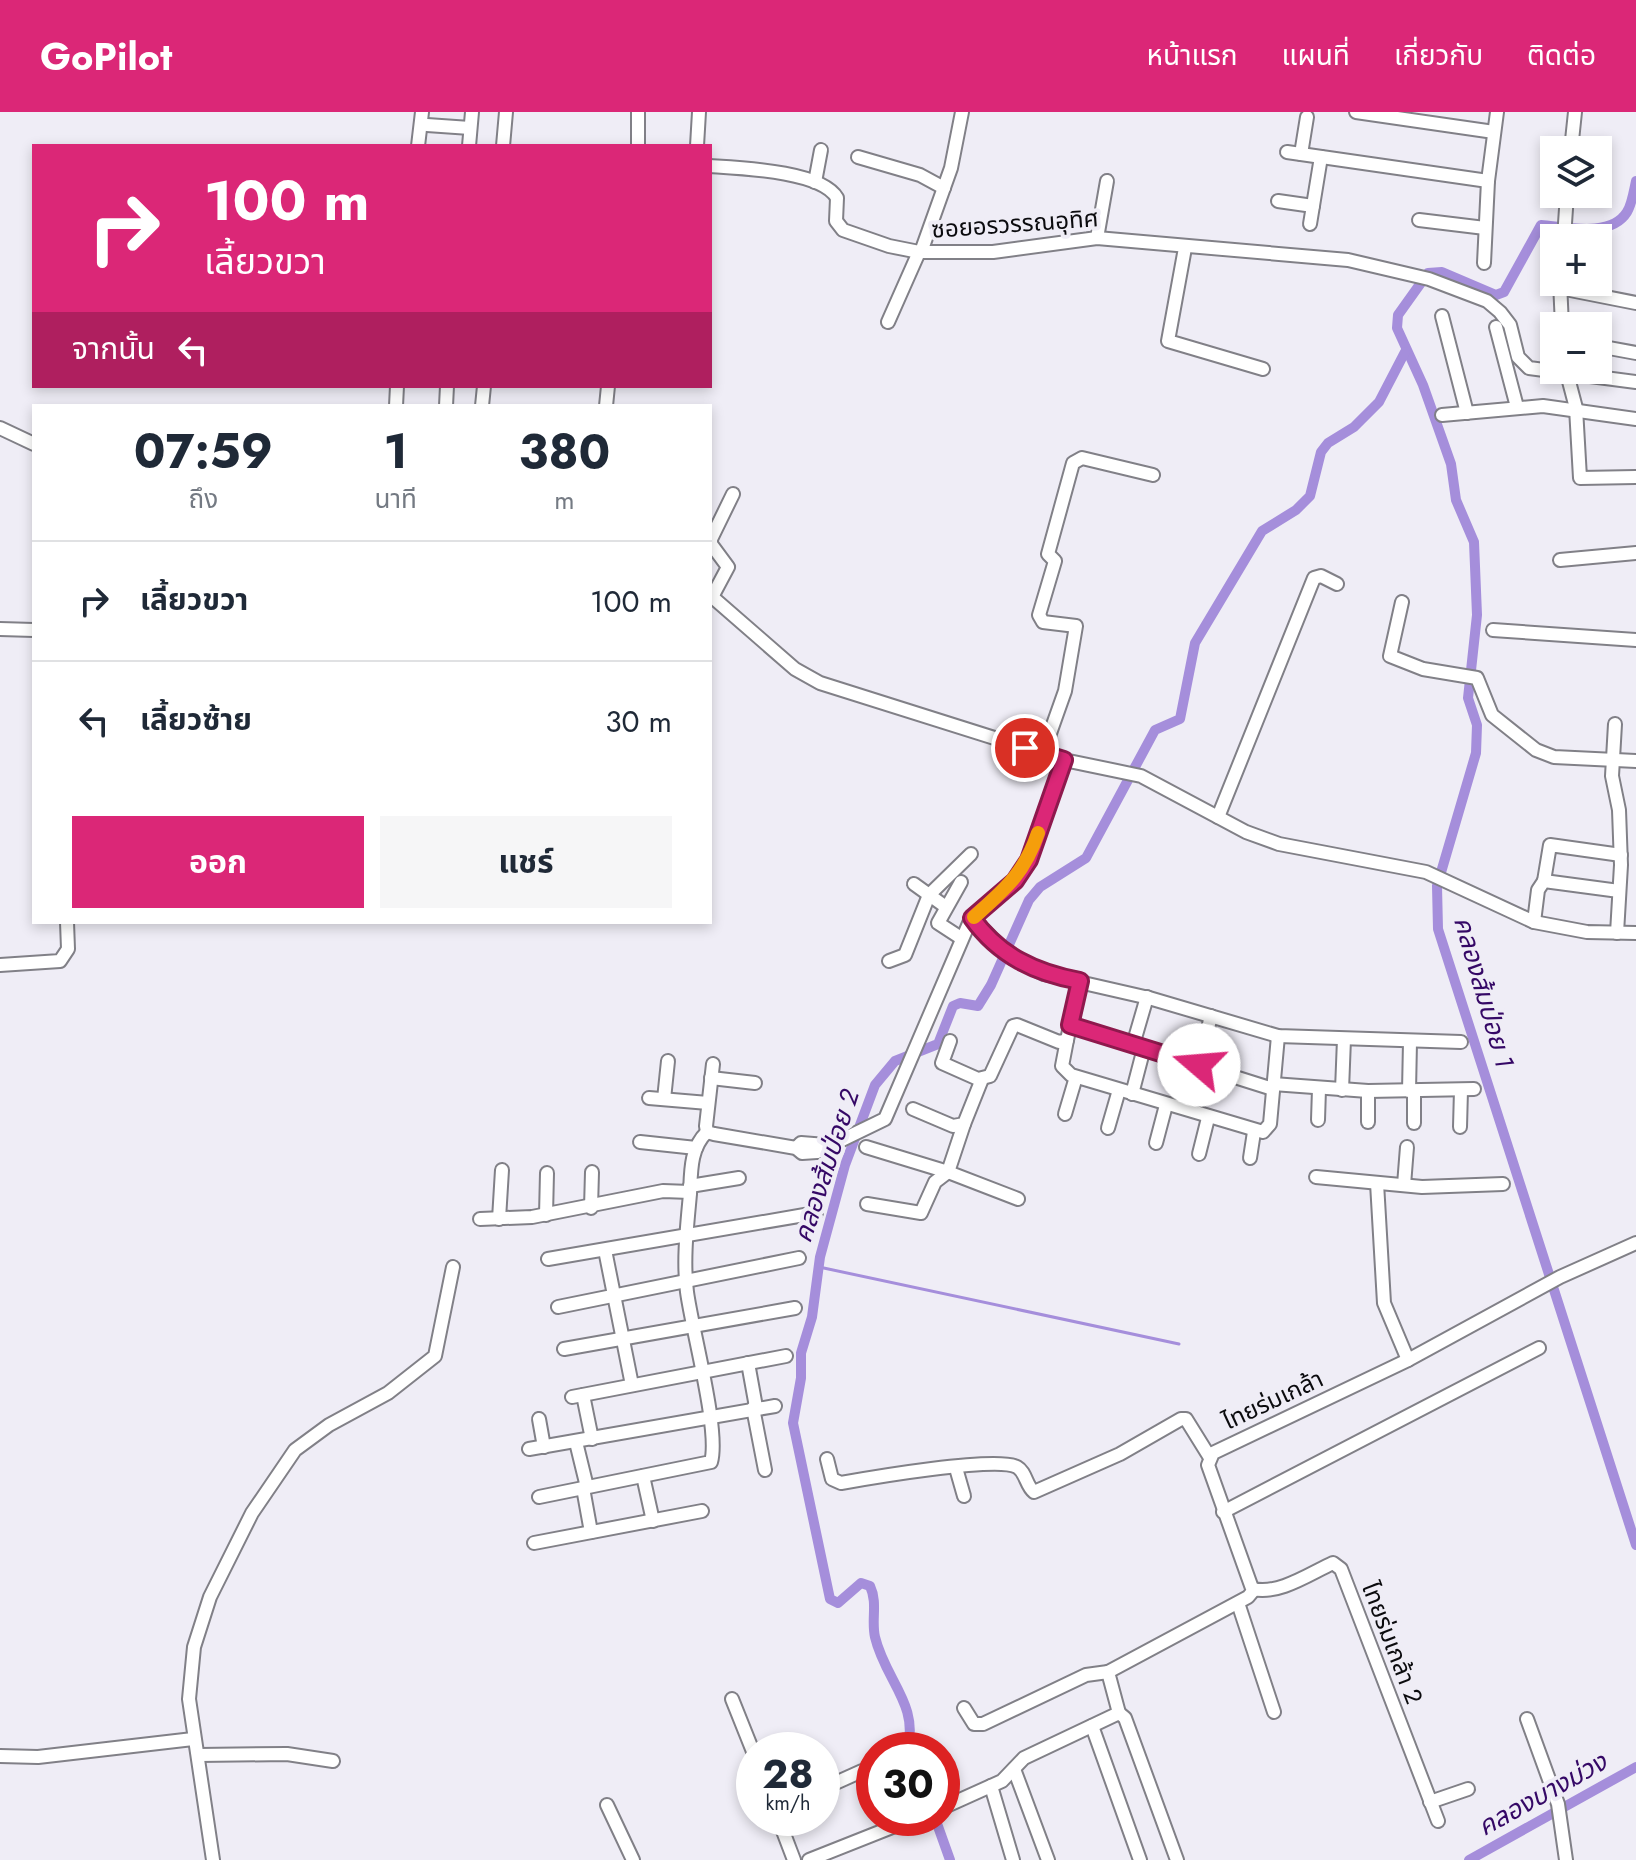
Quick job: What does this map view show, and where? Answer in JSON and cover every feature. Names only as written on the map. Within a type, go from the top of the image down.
[{"type":"street","points":[[469,144],[472,112]]},
{"type":"street","points":[[503,144],[506,112]]},
{"type":"street","points":[[638,112],[638,144]]},
{"type":"street","points":[[697,144],[699,112]]},
{"type":"street","points":[[888,322],[920,252],[944,188],[962,112]]},
{"type":"street","points":[[1356,112],[1494,132]]},
{"type":"street","points":[[1484,263],[1488,181],[1497,112]]},
{"type":"street","points":[[1572,136],[1575,112]]},
{"type":"street","points":[[1307,117],[1294,153],[1488,181]]},
{"type":"street","points":[[418,144],[424,118],[470,128]]},
{"type":"street","points":[[712,166],[751,169],[815,182],[821,150]]},
{"type":"street","points":[[858,157],[920,175],[944,188]]},
{"type":"street","points":[[1310,224],[1321,157]]},
{"type":"street","points":[[1097,238],[1107,181]]},
{"type":"street","name":"ซอยอรวรรณอุทิศ","points":[[815,182],[835,193],[836,221],[843,230],[889,246],[920,252],[993,252],[1097,238],[1348,260],[1429,279],[1487,301],[1510,325],[1522,365],[1540,371]]},
{"type":"street","points":[[1278,201],[1313,206]]},
{"type":"street","points":[[1419,220],[1485,228]]},
{"type":"street","points":[[1185,248],[1168,341],[1263,369]]},
{"type":"street","points":[[1606,296],[1636,303]]},
{"type":"street","points":[[1442,316],[1467,413]]},
{"type":"street","points":[[1496,327],[1517,407]]},
{"type":"street","points":[[1612,349],[1636,353]]},
{"type":"street","points":[[1612,379],[1636,382]]},
{"type":"street","points":[[1569,384],[1576,408],[1580,478],[1636,477]]},
{"type":"street","points":[[1442,415],[1517,407],[1576,408],[1636,419]]},
{"type":"street","points":[[0,428],[32,443]]},
{"type":"street","points":[[1043,753],[1065,691],[1076,626],[1043,622],[1039,615],[1055,561],[1048,554],[1073,463],[1082,458],[1153,475]]},
{"type":"street","points":[[712,537],[733,494]]},
{"type":"street","points":[[712,545],[728,567],[712,594]]},
{"type":"street","points":[[1560,560],[1636,553]]},
{"type":"street","points":[[1218,817],[1314,578],[1321,576],[1337,584]]},
{"type":"street","points":[[712,597],[795,669],[820,683],[1064,760],[1135,774],[1279,844],[1426,872],[1534,922],[1587,932],[1636,933]]},
{"type":"street","points":[[1402,602],[1390,656],[1423,669],[1477,678],[1492,715],[1511,728],[1523,742],[1554,757],[1636,761]]},
{"type":"street","points":[[0,629],[32,630]]},
{"type":"street","points":[[1493,630],[1636,640]]},
{"type":"street","points":[[1615,724],[1613,762],[1621,855],[1617,933]]},
{"type":"street","points":[[707,1132],[810,1153],[885,1119],[972,918],[1015,881],[1029,860],[1064,760]]},
{"type":"street","points":[[1534,922],[1538,890],[1544,881],[1550,845],[1621,855]]},
{"type":"street","points":[[889,961],[905,955],[929,895],[971,854]]},
{"type":"street","points":[[1544,881],[1619,891]]},
{"type":"street","points":[[961,882],[938,923],[961,938]]},
{"type":"street","points":[[914,884],[946,907]]},
{"type":"street","points":[[972,918],[1012,958],[1044,974],[1147,997],[1278,1036],[1461,1042]]},
{"type":"street","points":[[0,965],[60,961],[68,949],[67,924]]},
{"type":"street","points":[[1080,981],[1062,1066],[1076,1077],[1254,1132],[1268,1130],[1278,1036]]},
{"type":"street","points":[[1108,1128],[1125,1092],[1139,1046],[1147,997]]},
{"type":"street","points":[[1199,1065],[1211,1016]]},
{"type":"street","points":[[1070,1025],[1273,1086],[1368,1091],[1467,1089],[1460,1127]]},
{"type":"street","points":[[950,1041],[942,1063],[982,1079],[990,1076],[1013,1026],[1059,1042],[1067,1040]]},
{"type":"street","points":[[1342,1090],[1344,1039]]},
{"type":"street","points":[[1410,1042],[1414,1123]]},
{"type":"street","points":[[664,1099],[668,1061]]},
{"type":"street","points":[[539,1497],[711,1462],[702,1372],[687,1282],[687,1235],[696,1148],[707,1132],[713,1064]]},
{"type":"street","points":[[1065,1114],[1076,1077]]},
{"type":"street","points":[[711,1078],[755,1083]]},
{"type":"street","points":[[867,1204],[921,1213],[935,1182],[948,1172],[982,1079]]},
{"type":"street","points":[[1318,1120],[1319,1089]]},
{"type":"street","points":[[1368,1091],[1368,1122]]},
{"type":"street","points":[[649,1098],[708,1103]]},
{"type":"street","points":[[1156,1143],[1166,1105]]},
{"type":"street","points":[[913,1109],[953,1126],[964,1124]]},
{"type":"street","points":[[1199,1154],[1208,1118]]},
{"type":"street","points":[[1250,1158],[1254,1132]]},
{"type":"street","points":[[640,1142],[696,1148]]},
{"type":"street","points":[[866,1147],[948,1172],[1018,1199]]},
{"type":"street","points":[[1404,1185],[1407,1147]]},
{"type":"street","points":[[499,1219],[502,1170]]},
{"type":"street","points":[[591,1208],[592,1172]]},
{"type":"street","points":[[546,1215],[547,1173]]},
{"type":"street","points":[[1316,1177],[1404,1185],[1503,1184]]},
{"type":"street","points":[[480,1219],[546,1215],[591,1208],[739,1178]]},
{"type":"street","points":[[1377,1183],[1384,1303],[1408,1360]]},
{"type":"street","points":[[548,1259],[816,1213]]},
{"type":"street","name":"ไทยร่มเกล้า","points":[[1253,1589],[1223,1512],[1208,1465],[1209,1456],[1408,1360],[1560,1277],[1636,1243]]},
{"type":"street","points":[[605,1250],[632,1385]]},
{"type":"street","points":[[558,1307],[799,1258]]},
{"type":"street","points":[[213,1860],[189,1699],[194,1647],[216,1583],[252,1513],[295,1450],[329,1425],[421,1371],[435,1356],[453,1267]]},
{"type":"street","points":[[564,1349],[795,1308]]},
{"type":"street","points":[[1223,1512],[1539,1348]]},
{"type":"street","points":[[592,1439],[577,1396],[786,1356]]},
{"type":"street","points":[[748,1363],[765,1470]]},
{"type":"street","points":[[529,1449],[775,1406]]},
{"type":"street","points":[[539,1419],[544,1447]]},
{"type":"street","points":[[827,1459],[832,1479],[841,1483],[956,1468],[1016,1466],[1030,1490],[1039,1491],[1120,1454],[1181,1419],[1186,1419],[1209,1456]]},
{"type":"street","points":[[576,1442],[591,1532]]},
{"type":"street","points":[[956,1468],[964,1496]]},
{"type":"street","points":[[643,1476],[653,1521]]},
{"type":"street","points":[[534,1543],[702,1511]]},
{"type":"street","name":"ไทยร่มเกล้า 2","points":[[1253,1589],[1277,1589],[1333,1563],[1341,1569],[1438,1821]]},
{"type":"street","points":[[964,1708],[974,1724],[983,1724],[1086,1675],[1108,1672],[1238,1603],[1248,1597],[1253,1589]]},
{"type":"street","points":[[1238,1603],[1274,1712]]},
{"type":"street","points":[[1108,1672],[1119,1713],[1125,1718],[1177,1860]]},
{"type":"street","points":[[732,1699],[745,1732]]},
{"type":"street","points":[[960,1800],[991,1786],[1024,1758],[1119,1713]]},
{"type":"street","points":[[1527,1719],[1558,1804],[1558,1827],[1566,1860]]},
{"type":"street","points":[[1092,1726],[1140,1860]]},
{"type":"street","points":[[0,1756],[38,1757],[193,1739]]},
{"type":"street","points":[[199,1755],[287,1754],[333,1761]]},
{"type":"street","points":[[1014,1769],[1048,1860]]},
{"type":"street","points":[[991,1786],[1013,1860]]},
{"type":"street","points":[[1430,1802],[1468,1789]]},
{"type":"street","points":[[607,1805],[633,1860]]},
{"type":"street","points":[[785,1836],[794,1860]]},
{"type":"street","points":[[809,1860],[870,1836]]},
{"type":"waterway","name":"คลองส้มป่อย 1","points":[[1636,181],[1627,212],[1610,225],[1587,229],[1541,225],[1504,292],[1496,295],[1442,272],[1428,273],[1398,315],[1397,328],[1423,385],[1451,464],[1456,500],[1474,542],[1477,615],[1468,698],[1477,725],[1476,753],[1437,886],[1438,929],[1636,1545]]},
{"type":"waterway","name":"คลองส้มป่อย 2","points":[[910,1732],[905,1706],[875,1637],[874,1599],[870,1586],[861,1583],[838,1603],[830,1599],[793,1423],[801,1378],[801,1353],[812,1317],[820,1257],[845,1165],[875,1085],[895,1061],[938,1044],[953,1006],[960,1003],[978,1006],[991,985],[1029,900],[1040,887],[1086,858],[1155,730],[1180,719],[1195,643],[1262,531],[1296,510],[1310,496],[1321,452],[1328,443],[1354,427],[1379,402],[1405,352]]},
{"type":"waterway","points":[[819,1267],[1179,1344]]},
{"type":"waterway","name":"คลองบางม่วง","points":[[1469,1860],[1636,1767]]},
{"type":"waterway","name":"คลองส้มป่อย 2","points":[[941,1836],[950,1860]]},
{"type":"slow traffic","points":[[974,917],[1015,881],[1029,860],[1038,833]]},
{"type":"route","points":[[1025,748],[1064,760],[1029,860],[1015,881],[972,918],[1012,958],[1044,974],[1080,981],[1070,1025],[1199,1065]]}]
